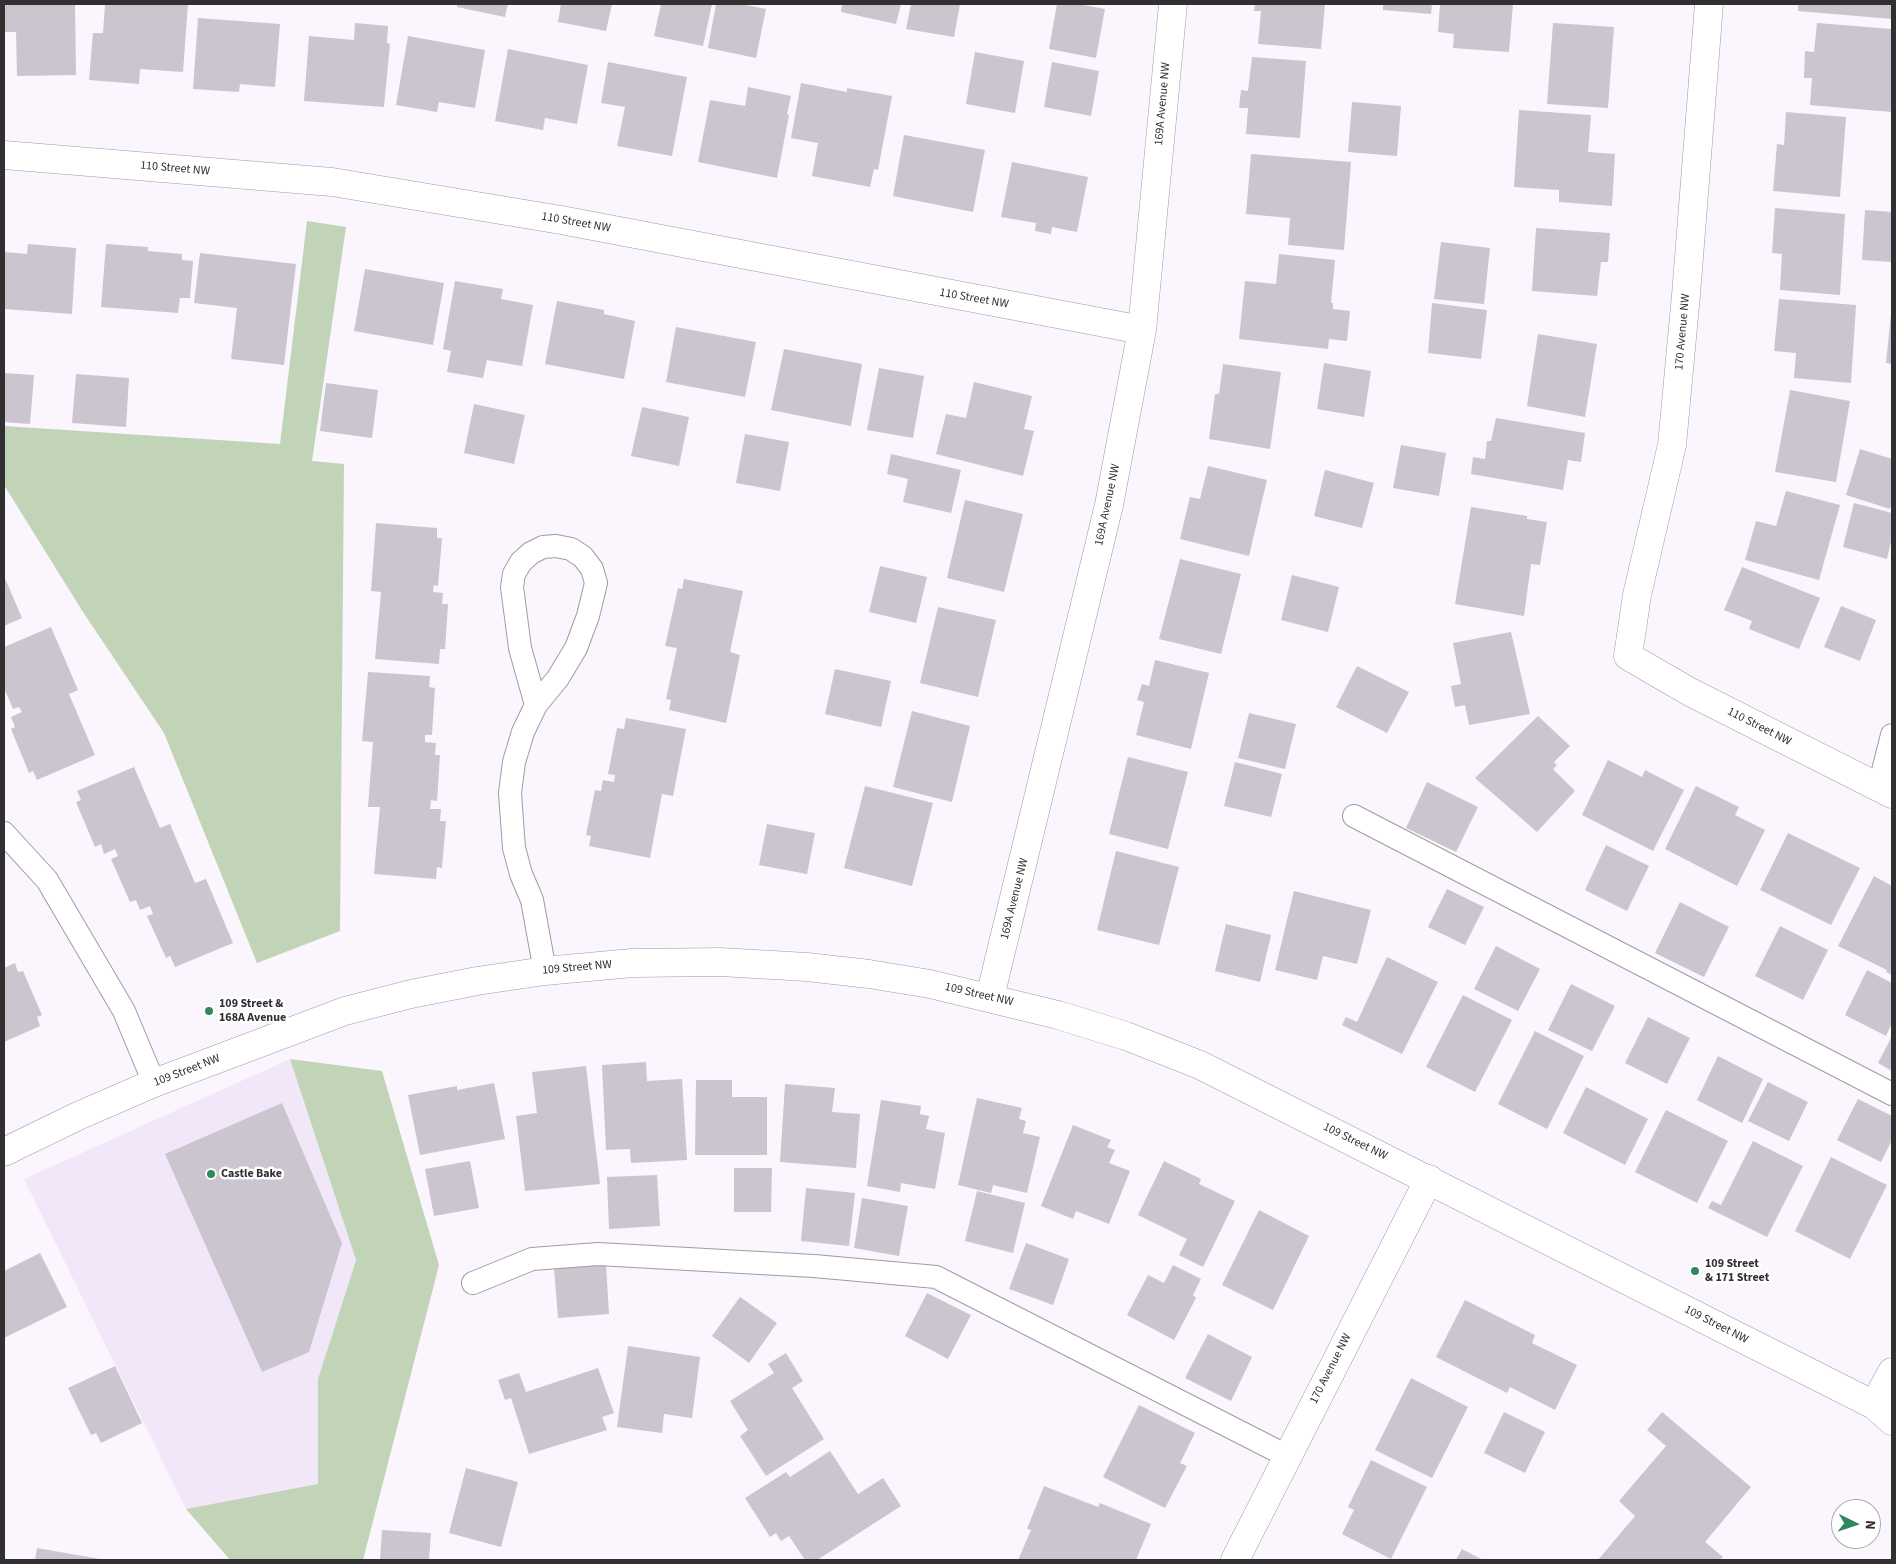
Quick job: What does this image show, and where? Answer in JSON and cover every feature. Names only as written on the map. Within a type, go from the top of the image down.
[{"type":"street","name":"169A Avenue NW","points":[[990,997],[1109,505],[1142,330],[1173,4]]},
{"type":"street","name":"170 Avenue NW","points":[[1628,656],[1637,594],[1672,445],[1686,295],[1708,4]]},
{"type":"street","name":"110 Street NW","points":[[4,155],[332,182],[561,220],[1142,330]]},
{"type":"street","name":"110 Street NW","points":[[1628,656],[1690,692],[1886,791]]},
{"type":"street","name":"109 Street NW","points":[[4,1152],[78,1116],[154,1083],[345,1011],[477,980],[544,971],[632,963],[720,962],[807,967],[904,980],[990,997],[1058,1014],[1126,1036],[1200,1065],[1429,1179],[1883,1413]]},
{"type":"street","name":"170 Avenue NW","points":[[1235,1560],[1429,1179]]},
{"type":"street","points":[[1883,1413],[1892,1372]]},
{"type":"lane","points":[[536,704],[520,648],[512,587],[514,574],[521,562],[531,553],[543,547],[556,546],[571,549],[583,557],[592,569],[596,583],[588,616],[576,648],[558,678],[536,704],[523,732],[514,762],[510,793],[510,820],[514,848],[521,874],[532,900],[544,971]]},
{"type":"lane","points":[[1886,791],[1892,735]]},
{"type":"lane","points":[[1354,816],[1892,1094]]},
{"type":"lane","points":[[4,833],[47,880],[124,1011],[154,1083]]},
{"type":"lane","points":[[473,1283],[532,1259],[598,1254],[814,1266],[936,1277],[1287,1456]]},
{"type":"shaded area","points":[[290,1059],[356,1260],[318,1379],[318,1485],[186,1509],[24,1179]]},
{"type":"green space","points":[[307,221],[346,227],[312,461],[344,464],[340,931],[257,963],[164,733],[83,612],[4,485],[4,426],[280,444]]},
{"type":"green space","points":[[290,1059],[382,1071],[439,1265],[363,1560],[230,1560],[186,1509],[318,1484],[318,1379],[356,1260]]},
{"type":"building","points":[[4,4],[75,4],[76,75],[17,76],[16,32],[4,32]]},
{"type":"building","points":[[105,4],[188,4],[183,72],[140,69],[139,84],[89,80],[93,33],[103,33]]},
{"type":"building","points":[[457,4],[508,4],[505,17],[457,7]]},
{"type":"building","points":[[561,4],[612,4],[606,31],[558,22]]},
{"type":"building","points":[[661,4],[712,4],[703,46],[654,36]]},
{"type":"building","points":[[716,4],[741,4],[766,9],[756,58],[708,48]]},
{"type":"building","points":[[842,4],[901,4],[896,24],[841,12]]},
{"type":"building","points":[[911,4],[960,4],[954,37],[906,29]]},
{"type":"building","points":[[1057,4],[1078,4],[1105,9],[1096,58],[1049,49]]},
{"type":"building","points":[[1255,4],[1325,4],[1321,49],[1258,44],[1261,11],[1254,11]]},
{"type":"building","points":[[1383,4],[1432,4],[1431,14],[1383,10]]},
{"type":"building","points":[[1440,4],[1513,4],[1509,52],[1453,48],[1454,34],[1438,32]]},
{"type":"building","points":[[1798,4],[1892,4],[1892,19],[1798,11]]},
{"type":"building","points":[[198,18],[280,24],[275,87],[240,84],[239,92],[193,89]]},
{"type":"building","points":[[355,23],[388,26],[387,43],[390,44],[384,107],[304,101],[309,36],[354,40]]},
{"type":"building","points":[[1553,23],[1614,27],[1608,108],[1547,104]]},
{"type":"building","points":[[1817,23],[1892,29],[1892,112],[1810,105],[1812,78],[1804,78],[1805,51],[1814,52]]},
{"type":"building","points":[[408,36],[485,50],[475,108],[439,102],[437,112],[396,105]]},
{"type":"building","points":[[508,49],[588,65],[577,124],[545,118],[543,130],[495,121]]},
{"type":"building","points":[[975,52],[1024,61],[1015,113],[966,104]]},
{"type":"building","points":[[1252,57],[1306,61],[1300,138],[1246,134],[1248,108],[1239,108],[1241,90],[1248,91]]},
{"type":"building","points":[[608,62],[687,77],[672,156],[617,146],[625,107],[601,103]]},
{"type":"building","points":[[1052,62],[1099,71],[1091,116],[1044,107]]},
{"type":"building","points":[[801,83],[847,92],[847,88],[892,96],[878,170],[874,169],[870,187],[812,176],[818,143],[791,138]]},
{"type":"building","points":[[748,87],[791,96],[777,178],[698,162],[710,100],[745,106]]},
{"type":"building","points":[[1352,102],[1401,106],[1397,156],[1348,152]]},
{"type":"building","points":[[1519,110],[1591,115],[1588,152],[1615,154],[1612,206],[1559,202],[1559,190],[1514,187]]},
{"type":"building","points":[[1786,112],[1846,117],[1840,197],[1773,191],[1777,144],[1784,145]]},
{"type":"building","points":[[904,135],[985,150],[973,212],[893,196]]},
{"type":"building","points":[[1251,154],[1351,162],[1344,250],[1288,245],[1290,218],[1246,214]]},
{"type":"building","points":[[1012,162],[1088,177],[1077,232],[1052,227],[1051,234],[1035,231],[1036,223],[1001,217]]},
{"type":"building","points":[[1775,208],[1845,214],[1840,295],[1780,290],[1782,254],[1772,253]]},
{"type":"building","points":[[1865,210],[1892,212],[1892,262],[1862,260]]},
{"type":"building","points":[[1536,228],[1610,233],[1608,262],[1601,262],[1597,296],[1532,291]]},
{"type":"building","points":[[1441,242],[1490,248],[1484,304],[1434,299]]},
{"type":"building","points":[[28,244],[76,248],[72,314],[4,309],[4,252],[27,254]]},
{"type":"building","points":[[106,244],[148,247],[148,251],[182,254],[182,260],[193,261],[190,298],[180,298],[178,313],[101,307]]},
{"type":"building","points":[[200,253],[296,264],[284,365],[231,359],[237,308],[194,303]]},
{"type":"building","points":[[1279,254],[1335,260],[1331,303],[1333,303],[1333,309],[1350,311],[1347,341],[1329,339],[1328,349],[1239,339],[1245,281],[1276,284]]},
{"type":"building","points":[[365,269],[444,283],[433,345],[354,331]]},
{"type":"building","points":[[455,281],[503,289],[501,299],[533,305],[522,366],[487,360],[483,378],[447,372],[451,351],[443,349]]},
{"type":"building","points":[[1779,299],[1856,305],[1851,383],[1794,378],[1796,353],[1774,351]]},
{"type":"building","points":[[557,301],[604,310],[604,314],[635,321],[624,379],[545,364]]},
{"type":"building","points":[[1432,303],[1487,310],[1481,359],[1428,353]]},
{"type":"building","points":[[1892,315],[1892,364],[1886,363]]},
{"type":"building","points":[[676,327],[756,342],[745,397],[666,382]]},
{"type":"building","points":[[1538,334],[1597,344],[1585,417],[1527,406]]},
{"type":"building","points":[[784,349],[862,364],[851,426],[771,410]]},
{"type":"building","points":[[1324,363],[1371,371],[1364,417],[1317,409]]},
{"type":"building","points":[[1223,364],[1281,372],[1270,449],[1209,439],[1215,394],[1219,394]]},
{"type":"building","points":[[879,368],[924,376],[913,438],[867,430]]},
{"type":"building","points":[[4,373],[34,375],[30,424],[4,422]]},
{"type":"building","points":[[76,374],[129,378],[126,427],[72,423]]},
{"type":"building","points":[[974,382],[1032,396],[1024,429],[1034,431],[1023,476],[936,454],[946,414],[966,418]]},
{"type":"building","points":[[326,383],[378,390],[372,438],[320,431]]},
{"type":"building","points":[[1790,390],[1850,401],[1836,482],[1775,472]]},
{"type":"building","points":[[474,404],[525,415],[514,464],[464,453]]},
{"type":"building","points":[[642,407],[689,417],[679,466],[631,456]]},
{"type":"building","points":[[1496,418],[1585,433],[1581,462],[1568,460],[1563,490],[1471,474],[1473,457],[1485,459],[1487,441],[1491,441]]},
{"type":"building","points":[[745,434],[789,442],[780,491],[736,483]]},
{"type":"building","points":[[1401,445],[1446,453],[1439,496],[1393,488]]},
{"type":"building","points":[[1860,449],[1892,459],[1892,501],[1890,509],[1846,495]]},
{"type":"building","points":[[891,454],[961,470],[951,513],[903,502],[908,479],[887,474]]},
{"type":"building","points":[[1208,466],[1267,480],[1249,556],[1180,539],[1190,497],[1200,499]]},
{"type":"building","points":[[1325,470],[1374,483],[1362,528],[1314,516]]},
{"type":"building","points":[[1786,491],[1840,505],[1819,580],[1745,560],[1756,521],[1776,526]]},
{"type":"building","points":[[965,500],[1023,514],[1004,592],[947,578]]},
{"type":"building","points":[[1854,503],[1892,513],[1892,537],[1887,559],[1843,547]]},
{"type":"building","points":[[1471,507],[1527,516],[1527,519],[1547,522],[1540,565],[1531,564],[1524,616],[1455,604]]},
{"type":"building","points":[[376,523],[437,528],[437,538],[442,538],[438,586],[434,585],[433,592],[443,593],[442,604],[448,604],[445,649],[440,649],[439,664],[375,659],[381,592],[371,591]]},
{"type":"building","points":[[1180,559],[1241,574],[1221,654],[1159,639]]},
{"type":"building","points":[[880,566],[927,577],[916,623],[869,612]]},
{"type":"building","points":[[1742,567],[1820,598],[1799,649],[1749,629],[1752,621],[1724,610]]},
{"type":"building","points":[[1292,575],[1339,587],[1328,632],[1281,620]]},
{"type":"building","points":[[4,576],[22,618],[4,626]]},
{"type":"building","points":[[684,579],[743,591],[730,652],[740,655],[726,723],[669,710],[671,700],[666,699],[677,648],[665,646],[678,588],[682,589]]},
{"type":"building","points":[[1841,606],[1876,620],[1860,661],[1824,647]]},
{"type":"building","points":[[938,607],[996,620],[978,697],[920,683]]},
{"type":"building","points":[[51,627],[78,690],[69,694],[95,755],[37,780],[33,771],[29,773],[11,729],[15,727],[11,717],[22,712],[19,707],[13,709],[4,688],[4,647]]},
{"type":"building","points":[[1511,632],[1530,714],[1469,725],[1465,705],[1455,707],[1451,686],[1461,684],[1453,643]]},
{"type":"building","points":[[1155,660],[1209,673],[1191,749],[1136,735],[1144,702],[1137,700],[1142,684],[1149,686]]},
{"type":"building","points":[[1357,666],[1409,692],[1387,733],[1336,707]]},
{"type":"building","points":[[835,669],[891,681],[881,727],[825,714]]},
{"type":"building","points":[[368,672],[430,676],[429,687],[435,688],[432,735],[425,735],[425,742],[436,743],[435,755],[440,755],[437,801],[431,800],[430,809],[441,809],[440,821],[446,821],[442,868],[437,867],[436,879],[374,874],[380,807],[368,807],[373,742],[362,741]]},
{"type":"building","points":[[912,711],[970,726],[952,802],[893,787]]},
{"type":"building","points":[[1249,713],[1296,724],[1285,769],[1238,758]]},
{"type":"building","points":[[1538,716],[1570,746],[1554,762],[1557,765],[1553,769],[1575,791],[1537,832],[1475,778]]},
{"type":"building","points":[[626,718],[686,729],[673,796],[662,794],[650,858],[589,846],[591,836],[586,835],[595,790],[601,791],[603,780],[614,782],[615,775],[608,774],[617,728],[624,729]]},
{"type":"building","points":[[1128,757],[1188,772],[1168,849],[1109,834]]},
{"type":"building","points":[[1608,760],[1642,777],[1645,770],[1684,790],[1653,851],[1582,815]]},
{"type":"building","points":[[1235,762],[1282,774],[1271,817],[1224,806]]},
{"type":"building","points":[[134,767],[160,828],[170,824],[195,883],[206,879],[233,943],[175,967],[170,956],[166,958],[147,916],[153,914],[150,906],[140,910],[136,900],[130,902],[111,859],[118,856],[115,849],[104,854],[101,844],[95,847],[76,802],[81,800],[77,791]]},
{"type":"building","points":[[1427,782],[1478,807],[1456,852],[1406,828]]},
{"type":"building","points":[[865,786],[933,803],[912,886],[844,868]]},
{"type":"building","points":[[1696,786],[1739,807],[1735,815],[1765,830],[1737,886],[1665,849]]},
{"type":"building","points":[[767,824],[815,833],[807,874],[759,865]]},
{"type":"building","points":[[1788,833],[1860,868],[1831,925],[1760,890]]},
{"type":"building","points":[[1606,845],[1649,866],[1627,911],[1585,890]]},
{"type":"building","points":[[1116,851],[1179,867],[1159,945],[1097,930]]},
{"type":"building","points":[[1874,876],[1892,886],[1892,975],[1886,972],[1887,970],[1838,946]]},
{"type":"building","points":[[1447,889],[1484,907],[1465,945],[1428,927]]},
{"type":"building","points":[[1294,891],[1371,910],[1357,964],[1323,956],[1317,980],[1275,970]]},
{"type":"building","points":[[1680,902],[1729,927],[1704,977],[1655,953]]},
{"type":"building","points":[[1226,924],[1271,935],[1260,982],[1215,971]]},
{"type":"building","points":[[1780,926],[1828,950],[1803,1000],[1755,976]]},
{"type":"building","points":[[1496,946],[1540,969],[1518,1011],[1474,989]]},
{"type":"building","points":[[1387,957],[1438,982],[1402,1054],[1342,1025],[1346,1017],[1357,1022]]},
{"type":"building","points":[[15,963],[18,972],[23,971],[42,1015],[37,1017],[40,1026],[4,1042],[4,968]]},
{"type":"building","points":[[1867,970],[1892,983],[1892,1023],[1886,1036],[1845,1015]]},
{"type":"building","points":[[1571,984],[1615,1006],[1592,1051],[1548,1030]]},
{"type":"building","points":[[1463,995],[1512,1020],[1475,1092],[1426,1067]]},
{"type":"building","points":[[1648,1017],[1690,1038],[1667,1084],[1625,1063]]},
{"type":"building","points":[[1535,1031],[1584,1056],[1547,1129],[1498,1104]]},
{"type":"building","points":[[1892,1036],[1892,1071],[1878,1063]]},
{"type":"building","points":[[1718,1056],[1763,1079],[1742,1123],[1697,1100]]},
{"type":"building","points":[[646,1062],[647,1081],[682,1079],[687,1160],[631,1163],[630,1149],[606,1150],[602,1065]]},
{"type":"building","points":[[586,1066],[600,1184],[525,1191],[516,1116],[537,1113],[532,1072]]},
{"type":"building","points":[[696,1080],[732,1080],[732,1097],[767,1097],[767,1155],[695,1155]]},
{"type":"building","points":[[1768,1082],[1808,1102],[1789,1141],[1748,1121]]},
{"type":"building","points":[[494,1083],[505,1139],[420,1155],[408,1095],[457,1086],[457,1090]]},
{"type":"building","points":[[785,1084],[835,1088],[832,1112],[860,1114],[856,1168],[780,1162]]},
{"type":"building","points":[[1586,1087],[1648,1119],[1625,1165],[1563,1133]]},
{"type":"building","points":[[977,1098],[1022,1108],[1019,1119],[1026,1121],[1023,1133],[1040,1137],[1027,1193],[993,1185],[991,1193],[958,1185]]},
{"type":"building","points":[[1858,1099],[1892,1116],[1892,1140],[1881,1162],[1837,1140]]},
{"type":"building","points":[[881,1100],[921,1106],[920,1114],[929,1116],[926,1129],[945,1133],[935,1189],[901,1183],[900,1192],[867,1186]]},
{"type":"building","points":[[282,1103],[342,1243],[309,1352],[262,1372],[165,1154]]},
{"type":"building","points":[[1666,1110],[1728,1141],[1697,1203],[1635,1172]]},
{"type":"building","points":[[1073,1125],[1111,1140],[1107,1147],[1115,1150],[1109,1163],[1130,1171],[1109,1224],[1076,1211],[1073,1219],[1041,1206]]},
{"type":"building","points":[[1753,1141],[1803,1166],[1767,1237],[1708,1208],[1712,1201],[1721,1205]]},
{"type":"building","points":[[1831,1157],[1887,1185],[1850,1259],[1795,1231]]},
{"type":"building","points":[[470,1161],[479,1208],[434,1216],[425,1169]]},
{"type":"building","points":[[1164,1161],[1201,1179],[1199,1184],[1235,1201],[1203,1267],[1179,1255],[1187,1239],[1138,1215]]},
{"type":"building","points":[[734,1168],[772,1168],[771,1212],[734,1212]]},
{"type":"building","points":[[657,1175],[660,1226],[609,1229],[607,1177]]},
{"type":"building","points":[[806,1188],[855,1193],[849,1246],[801,1241]]},
{"type":"building","points":[[977,1191],[1025,1203],[1013,1253],[965,1241]]},
{"type":"building","points":[[862,1198],[908,1206],[899,1256],[854,1248]]},
{"type":"building","points":[[1259,1210],[1309,1236],[1273,1310],[1222,1285]]},
{"type":"building","points":[[1026,1243],[1069,1259],[1053,1305],[1009,1289]]},
{"type":"building","points":[[40,1253],[67,1307],[4,1338],[4,1271]]},
{"type":"building","points":[[606,1264],[609,1314],[558,1318],[554,1268]]},
{"type":"building","points":[[1173,1265],[1201,1279],[1193,1295],[1196,1298],[1174,1340],[1127,1315],[1148,1275],[1164,1283]]},
{"type":"building","points":[[927,1293],[971,1315],[948,1359],[905,1336]]},
{"type":"building","points":[[740,1297],[777,1323],[749,1363],[712,1336]]},
{"type":"building","points":[[1465,1300],[1535,1335],[1532,1343],[1577,1365],[1555,1410],[1510,1387],[1507,1393],[1436,1357]]},
{"type":"building","points":[[1208,1334],[1252,1357],[1231,1401],[1185,1378]]},
{"type":"building","points":[[628,1346],[700,1357],[692,1418],[664,1414],[662,1433],[617,1427]]},
{"type":"building","points":[[786,1353],[803,1381],[792,1388],[824,1439],[766,1476],[740,1436],[748,1430],[730,1401],[774,1373],[768,1364]]},
{"type":"building","points":[[115,1366],[142,1423],[101,1443],[96,1433],[91,1435],[68,1388]]},
{"type":"building","points":[[598,1368],[614,1413],[602,1417],[607,1430],[529,1454],[511,1398],[505,1400],[498,1380],[519,1373],[526,1392]]},
{"type":"building","points":[[1411,1378],[1468,1407],[1432,1478],[1375,1450]]},
{"type":"building","points":[[1139,1405],[1195,1433],[1180,1463],[1187,1466],[1165,1508],[1103,1477]]},
{"type":"building","points":[[1504,1412],[1545,1432],[1525,1473],[1484,1453]]},
{"type":"building","points":[[1662,1412],[1751,1487],[1705,1542],[1723,1557],[1720,1560],[1598,1560],[1635,1516],[1619,1501],[1666,1446],[1647,1430]]},
{"type":"building","points":[[830,1451],[858,1494],[883,1478],[901,1506],[817,1560],[805,1560],[789,1536],[781,1541],[776,1533],[770,1537],[745,1498],[786,1472],[790,1477]]},
{"type":"building","points":[[1371,1460],[1427,1487],[1391,1559],[1342,1534],[1354,1510],[1348,1507]]},
{"type":"building","points":[[466,1468],[518,1482],[501,1547],[449,1533]]},
{"type":"building","points":[[1044,1486],[1098,1507],[1100,1503],[1151,1524],[1136,1560],[1018,1560],[1031,1530],[1027,1529]]},
{"type":"building","points":[[382,1530],[431,1533],[429,1560],[380,1560]]},
{"type":"building","points":[[37,1548],[100,1559],[100,1560],[35,1560]]},
{"type":"building","points":[[1462,1549],[1483,1560],[1456,1560]]},
{"type":"place","name":"109 Street & 168A Avenue","points":[[209,1011]]},
{"type":"place","name":"Castle Bake","points":[[211,1174]]},
{"type":"place","name":"109 Street & 171 Street","points":[[1695,1271]]}]
